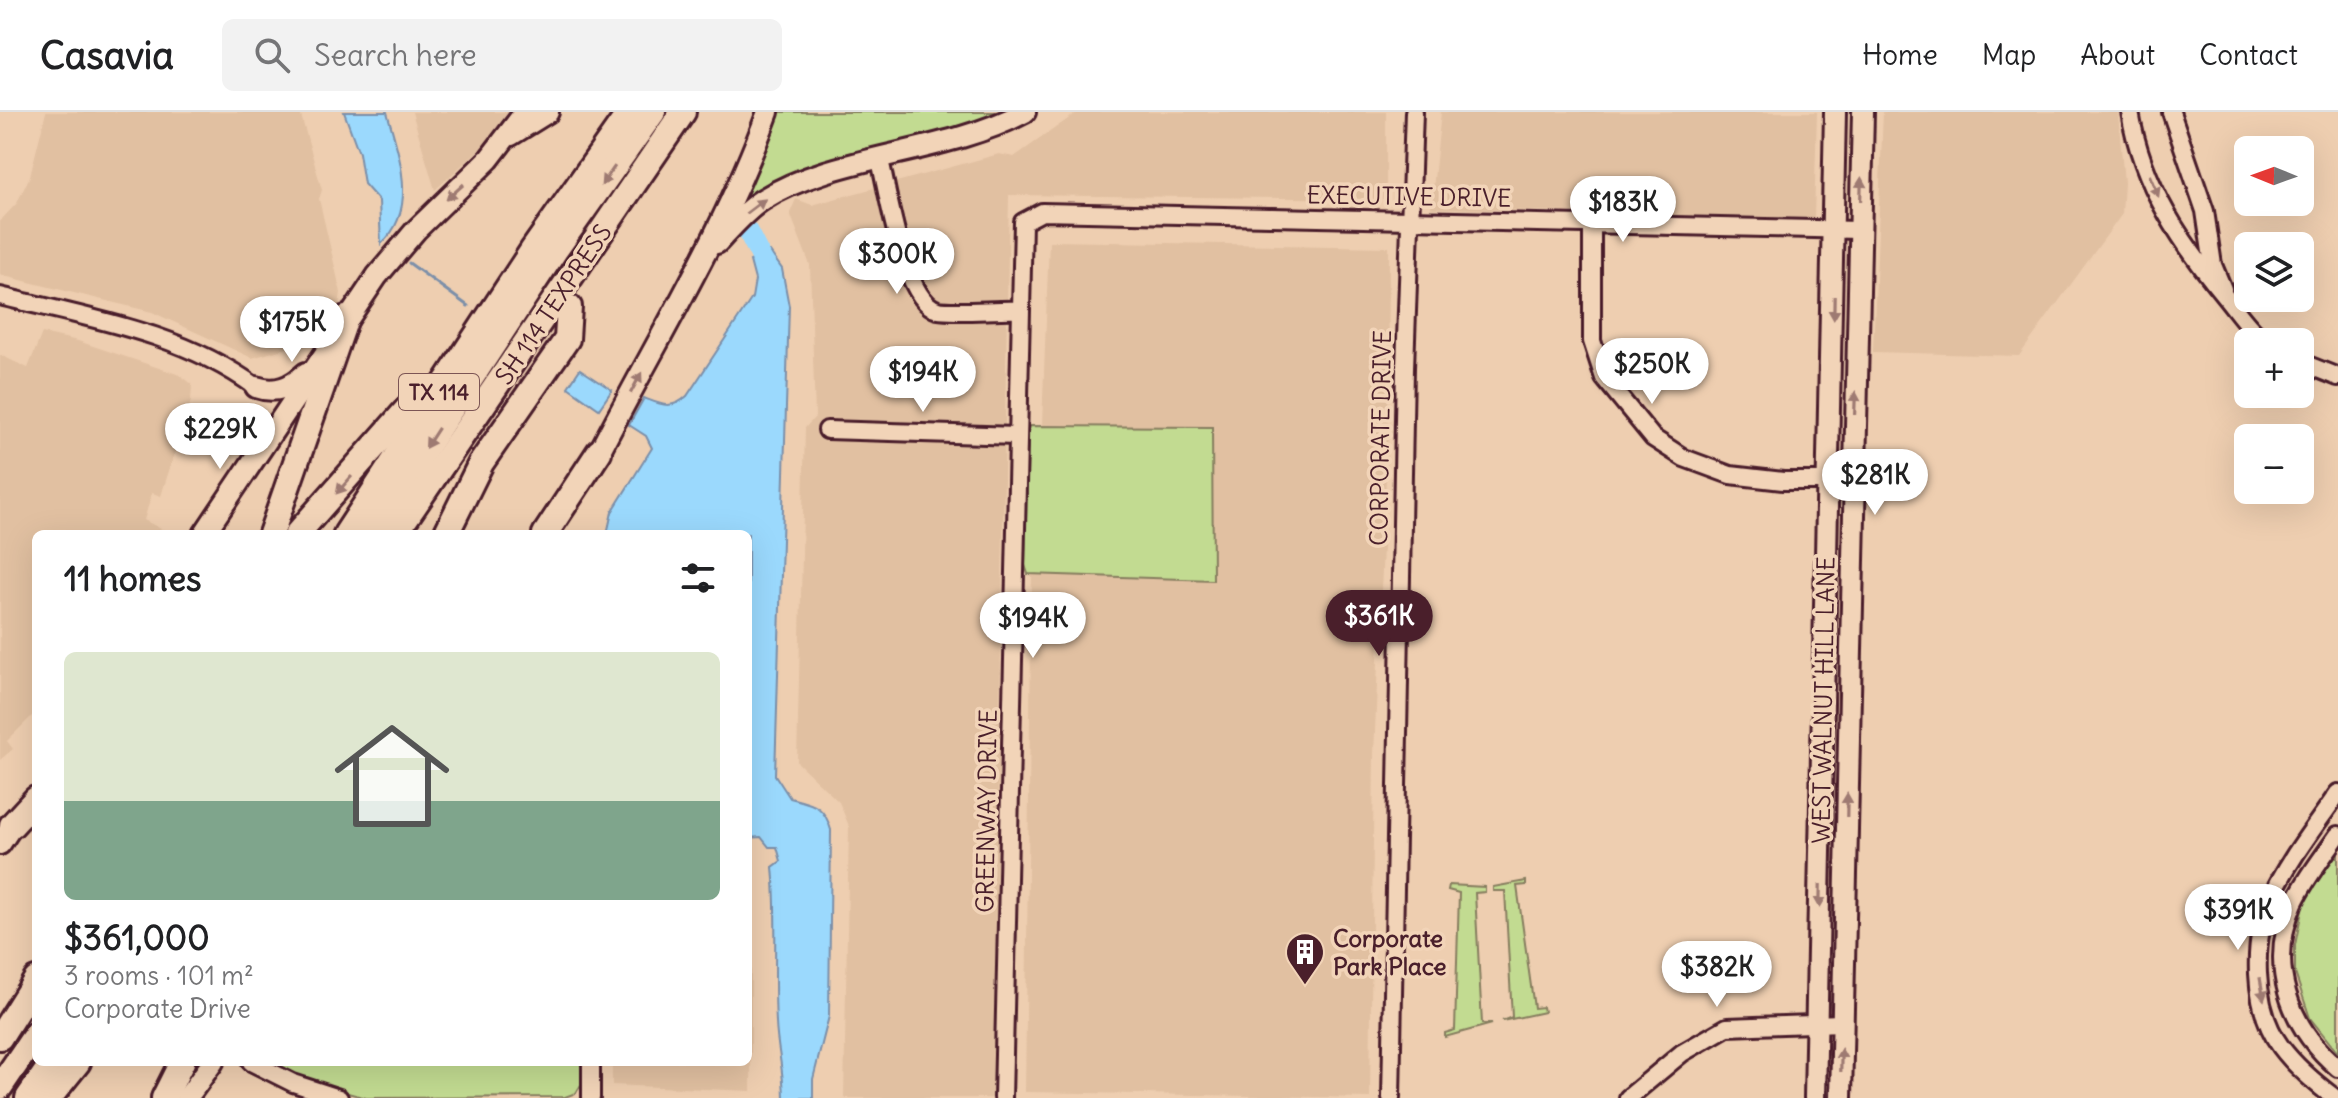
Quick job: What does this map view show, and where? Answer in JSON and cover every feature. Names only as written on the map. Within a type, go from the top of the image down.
[{"type":"highway","name":"TX 114","points":[[349,530],[532,251],[630,112]]},
{"type":"highway","name":"SH 114 TEXPRESS","points":[[372,530],[556,249],[653,112]]},
{"type":"highway","name":"SH 114 TEXPRESS","points":[[398,530],[683,112]]},
{"type":"highway","name":"TX 114","points":[[418,530],[569,307],[693,112]]},
{"type":"highway","points":[[301,530],[402,419],[504,272],[532,251]]},
{"type":"highway","points":[[448,530],[481,463],[567,339],[569,307]]},
{"type":"highway","points":[[272,530],[346,318]]},
{"type":"highway","points":[[548,530],[599,452]]},
{"type":"highway","points":[[6,834],[32,804]]},
{"type":"highway","points":[[0,1037],[32,986]]},
{"type":"highway","points":[[0,1056],[32,1009]]},
{"type":"highway","points":[[0,1087],[32,1040]]},
{"type":"highway","points":[[8,1098],[32,1063]]},
{"type":"highway","points":[[28,1098],[50,1066]]},
{"type":"highway","points":[[49,1098],[75,1066]]},
{"type":"highway","points":[[164,1098],[180,1066]]},
{"type":"main road","points":[[207,530],[346,318],[406,241],[509,135],[525,112]]},
{"type":"main road","points":[[509,135],[548,112]]},
{"type":"main road","points":[[560,530],[701,261],[743,176],[768,112]]},
{"type":"main road","points":[[701,261],[762,201],[817,176],[969,136],[1025,112]]},
{"type":"main road","name":"WEST WALNUT HILL LANE","points":[[1815,1098],[1830,482],[1835,112]]},
{"type":"main road","name":"WEST WALNUT HILL LANE","points":[[1841,1098],[1863,112]]},
{"type":"main road","points":[[256,387],[268,391],[285,388],[322,356]]},
{"type":"main road","points":[[256,387],[272,416],[273,432]]},
{"type":"main road","points":[[6,834],[32,795]]},
{"type":"main road","points":[[187,1098],[210,1066]]},
{"type":"street","points":[[2130,112],[2135,142],[2166,215],[2201,271],[2253,328]]},
{"type":"street","points":[[2171,112],[2205,211],[2213,265],[2226,298]]},
{"type":"street","name":"CORPORATE DRIVE","points":[[1391,1098],[1413,113]]},
{"type":"street","points":[[880,160],[909,275],[921,300],[938,310],[1018,310]]},
{"type":"street","name":"EXECUTIVE DRIVE","points":[[1053,213],[1859,230]]},
{"type":"street","name":"GREENWAY DRIVE","points":[[1003,1098],[1018,310],[1023,222],[1031,215],[1053,213]]},
{"type":"street","points":[[1592,223],[1592,341],[1604,378],[1653,438],[1684,458],[1730,475],[1853,481]]},
{"type":"street","points":[[0,296],[172,340],[229,368],[256,387]]},
{"type":"street","points":[[2314,368],[2338,377]]},
{"type":"street","points":[[827,430],[1017,436]]},
{"type":"street","points":[[2335,1098],[2304,1072],[2280,1045],[2267,1016],[2258,966],[2260,934],[2271,898],[2338,793]]},
{"type":"street","points":[[2338,835],[2295,899],[2285,925],[2280,954],[2283,980],[2303,1032],[2338,1068]]},
{"type":"street","points":[[1628,1098],[1682,1053],[1727,1027],[1842,1023]]},
{"type":"street","points":[[259,1066],[293,1083],[339,1098]]},
{"type":"street","points":[[591,1066],[591,1098]]},
{"type":"shaded area","points":[[46,112],[300,112],[322,190],[319,199],[341,293],[338,311],[301,344],[252,358],[152,312],[0,275],[0,221],[17,203],[30,176]]},
{"type":"shaded area","points":[[412,112],[508,112],[484,145],[435,190]]},
{"type":"shaded area","points":[[1078,112],[1386,112],[1386,199],[1009,195],[993,1098],[844,1098],[849,826],[839,802],[797,762],[805,428],[815,417],[810,265],[790,213],[796,199],[812,205],[999,154],[1014,157]]},
{"type":"shaded area","points":[[1441,112],[1817,112],[1814,219],[1431,208]]},
{"type":"shaded area","points":[[1883,112],[2118,112],[2124,183],[2122,214],[2019,356],[1873,352]]},
{"type":"shaded area","points":[[1049,241],[1389,247],[1388,432],[1374,754],[1370,1098],[1025,1092],[1032,569],[1210,429],[1042,425]]},
{"type":"shaded area","points":[[42,333],[78,341],[180,375],[192,384],[191,401],[161,496],[152,493],[144,520],[163,530],[32,530],[32,716],[7,741],[13,749],[0,760],[0,355],[28,368]]},
{"type":"shaded area","points":[[612,1066],[751,1066],[751,1091],[612,1085]]},
{"type":"green space","points":[[774,112],[1014,112],[734,216]]},
{"type":"green space","points":[[1028,426],[1212,427],[1213,580],[1028,574],[1025,565]]},
{"type":"green space","points":[[2338,849],[2338,1053],[2310,1018],[2295,973],[2295,945],[2304,900]]},
{"type":"green space","points":[[1526,881],[1526,885],[1517,886],[1534,1008],[1543,1007],[1544,1012],[1502,1021],[1512,1017],[1505,891],[1493,891],[1493,887]]},
{"type":"green space","points":[[1449,885],[1485,887],[1485,892],[1475,893],[1482,1024],[1492,1024],[1445,1037],[1445,1033],[1455,1030],[1459,893],[1448,890]]},
{"type":"green space","points":[[269,1066],[581,1066],[582,1083],[576,1093],[565,1097],[366,1098],[304,1081]]},
{"type":"water","points":[[344,112],[387,112],[392,129],[403,181],[403,199],[393,230],[381,244],[379,201],[364,184],[359,153]]},
{"type":"water","points":[[770,252],[782,269],[789,306],[775,775],[790,798],[821,810],[831,830],[829,1016],[813,1079],[813,1098],[784,1098],[776,1023],[773,867],[781,861],[777,847],[769,847],[761,837],[752,838],[752,530],[608,530],[612,512],[652,448],[646,436],[629,425],[644,398],[667,405],[687,396],[752,298],[755,280],[750,261]]},
{"type":"water","points":[[580,369],[612,390],[599,409],[568,387]]},
{"type":"waterway","points":[[747,230],[769,273],[768,282]]},
{"type":"waterway","points":[[409,263],[468,306]]},
{"type":"place","name":"Corporate Park Place","points":[[1305,986]]}]
